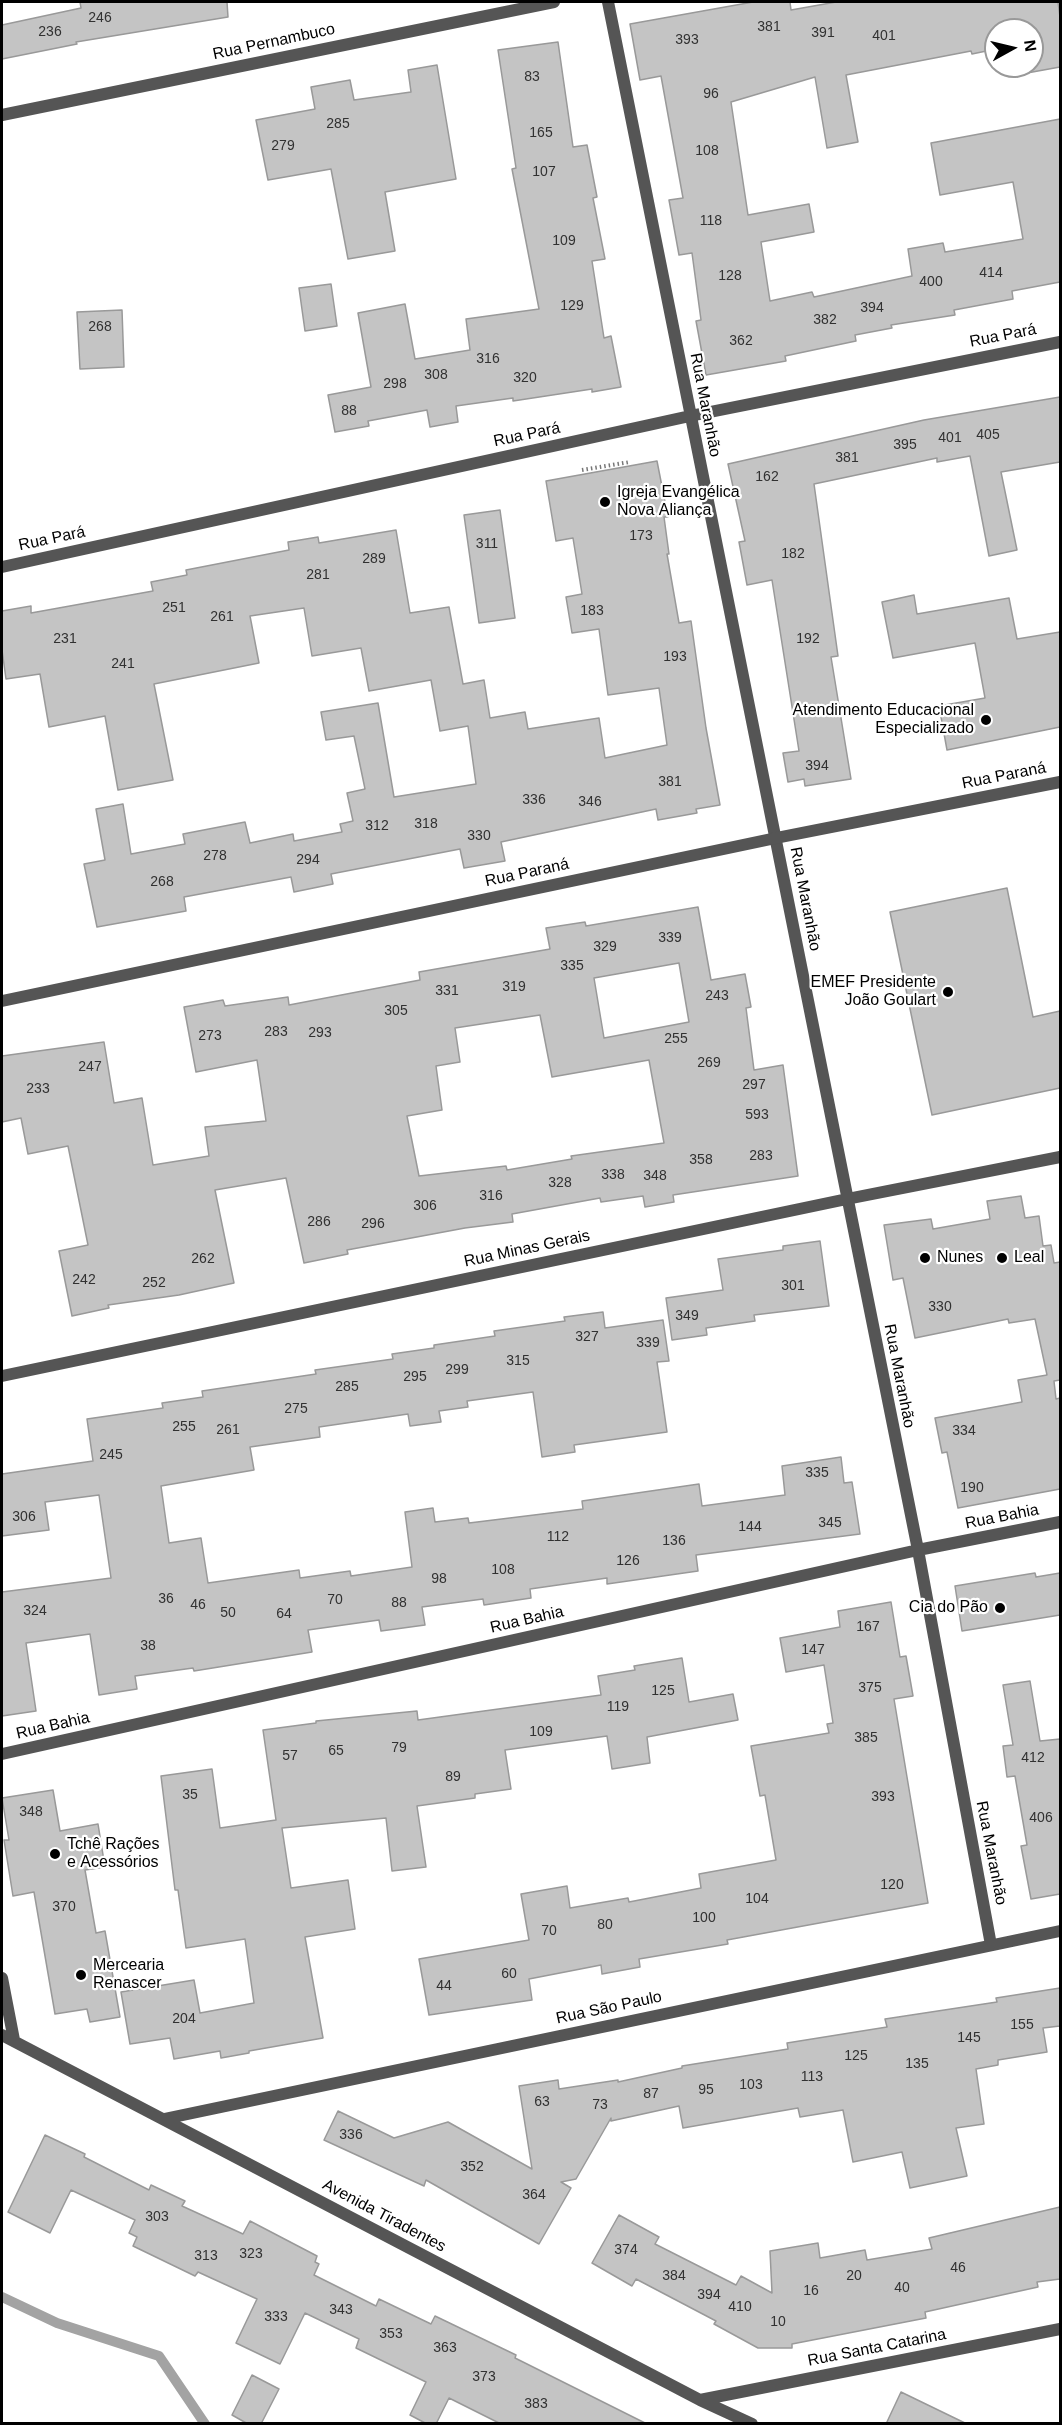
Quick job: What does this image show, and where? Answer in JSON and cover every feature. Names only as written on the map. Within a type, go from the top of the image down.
[{"type":"street","name":"Rua Pernambuco","points":[[2,115],[554,2]]},
{"type":"street","name":"Rua Maranhão","points":[[608,2],[918,1550],[991,1945]]},
{"type":"street","name":"Rua Pará","points":[[2,567],[690,416],[1060,342]]},
{"type":"street","name":"Rua Paraná","points":[[2,1001],[776,838],[1060,782]]},
{"type":"street","name":"Rua Minas Gerais","points":[[2,1376],[847,1199],[1060,1157]]},
{"type":"street","name":"Rua Bahia","points":[[2,1754],[918,1550],[1060,1522]]},
{"type":"street","name":"Rua São Paulo","points":[[164,2119],[1060,1930]]},
{"type":"street","points":[[2,1978],[14,2040]]},
{"type":"street","name":"Avenida Tiradentes","points":[[2,2035],[700,2400],[752,2424]]},
{"type":"street","name":"Rua Santa Catarina","points":[[700,2400],[1060,2329]]},
{"type":"path","points":[[582,470],[607,468],[630,462]]},
{"type":"building","points":[[80,2],[227,2],[228,17],[76,42],[77,44],[2,59],[2,25],[81,8]]},
{"type":"building","points":[[753,2],[790,2],[791,10],[836,2],[1058,2],[1060,67],[1044,70],[1044,18],[984,18],[984,52],[972,54],[971,51],[846,75],[858,142],[827,148],[815,77],[731,102],[748,215],[809,204],[814,232],[761,242],[770,301],[812,292],[814,297],[912,276],[908,249],[943,243],[945,252],[1023,239],[1013,182],[940,195],[931,143],[1060,119],[1060,282],[1012,291],[1013,299],[954,310],[955,315],[891,325],[892,328],[855,335],[856,341],[785,356],[786,361],[706,375],[696,321],[701,320],[692,253],[679,255],[669,200],[683,198],[661,76],[640,80],[630,24]]},
{"type":"building","points":[[558,42],[573,147],[587,145],[597,197],[593,198],[605,259],[592,261],[604,338],[611,336],[621,387],[456,406],[458,422],[430,427],[427,410],[368,421],[369,426],[335,432],[328,395],[371,387],[358,313],[405,304],[415,359],[470,350],[466,319],[539,309],[512,169],[516,168],[498,50]]},
{"type":"building","points":[[437,65],[456,179],[385,192],[395,251],[348,259],[331,169],[268,180],[256,120],[315,109],[311,87],[350,80],[354,100],[411,92],[408,70]]},
{"type":"building","points":[[331,284],[337,326],[305,331],[299,288]]},
{"type":"building","points":[[122,310],[124,367],[80,369],[77,312]]},
{"type":"building","points":[[1060,397],[1060,462],[1001,472],[1017,550],[989,556],[970,456],[937,462],[937,458],[814,484],[838,656],[831,657],[851,779],[805,786],[804,779],[788,782],[783,753],[799,751],[772,580],[747,585],[739,542],[745,541],[728,464],[924,420]]},
{"type":"building","points":[[657,461],[668,517],[664,517],[669,554],[667,554],[679,623],[691,621],[706,728],[720,805],[696,809],[697,813],[658,820],[656,809],[501,842],[505,861],[464,868],[460,849],[331,874],[333,884],[294,892],[291,877],[184,897],[186,911],[97,927],[84,864],[105,860],[96,809],[123,804],[131,854],[185,844],[183,834],[245,822],[250,843],[293,834],[294,841],[342,832],[340,824],[353,821],[347,793],[365,789],[354,736],[326,740],[321,712],[378,703],[394,797],[476,784],[468,726],[440,731],[431,680],[369,691],[361,648],[312,656],[304,608],[250,616],[259,663],[154,684],[173,780],[118,790],[105,716],[49,727],[40,674],[6,679],[2,650],[2,611],[31,606],[31,613],[153,591],[151,582],[187,575],[186,570],[289,550],[288,542],[318,537],[319,543],[396,530],[410,613],[449,607],[463,684],[484,680],[490,718],[525,712],[528,729],[599,718],[605,758],[667,745],[659,688],[608,695],[599,629],[572,633],[566,597],[582,594],[573,538],[556,541],[546,481]]},
{"type":"building","points":[[500,510],[515,618],[479,623],[464,515]]},
{"type":"building","points":[[914,595],[917,614],[1009,598],[1017,639],[1060,632],[1060,727],[947,750],[939,706],[985,698],[975,643],[893,658],[882,602]]},
{"type":"building","points":[[1007,888],[1033,1017],[1060,1011],[1060,1088],[932,1115],[890,912]]},
{"type":"building","points":[[698,907],[711,980],[745,974],[751,1007],[746,1008],[754,1070],[783,1065],[798,1176],[673,1195],[674,1202],[645,1207],[643,1196],[601,1202],[600,1198],[512,1214],[513,1222],[465,1228],[347,1250],[348,1254],[304,1263],[286,1178],[215,1190],[234,1283],[179,1295],[108,1305],[109,1308],[72,1316],[59,1251],[88,1245],[68,1146],[28,1154],[21,1118],[2,1122],[2,1056],[104,1042],[114,1103],[142,1098],[153,1165],[209,1156],[205,1127],[266,1121],[257,1060],[196,1072],[184,1007],[223,1000],[225,1006],[288,997],[289,1005],[420,980],[419,972],[550,949],[546,928],[585,922],[586,926]],"holes":[[[679,963],[689,1022],[604,1038],[594,978]],[[540,1015],[552,1077],[649,1060],[664,1143],[571,1156],[572,1159],[507,1170],[506,1166],[419,1176],[407,1116],[442,1110],[436,1066],[460,1062],[455,1028]]]},
{"type":"building","points":[[1021,1196],[1025,1218],[1039,1216],[1043,1246],[1051,1245],[1054,1263],[1060,1262],[1060,1380],[1054,1381],[1056,1399],[1060,1398],[1060,1489],[958,1508],[947,1452],[942,1453],[935,1418],[1022,1402],[1018,1380],[1047,1375],[1035,1319],[1009,1323],[1008,1319],[915,1338],[903,1278],[893,1280],[884,1225],[931,1219],[933,1229],[990,1219],[987,1201]]},
{"type":"building","points":[[820,1241],[829,1306],[754,1315],[755,1321],[706,1328],[707,1335],[672,1340],[666,1298],[723,1290],[718,1259],[783,1250],[783,1246]]},
{"type":"building","points":[[603,1312],[605,1328],[663,1320],[669,1361],[657,1362],[667,1432],[574,1445],[575,1452],[542,1457],[533,1392],[467,1401],[468,1407],[439,1411],[441,1422],[410,1426],[408,1414],[319,1427],[320,1437],[250,1447],[254,1470],[161,1486],[169,1543],[201,1538],[208,1583],[299,1570],[300,1578],[350,1571],[351,1576],[412,1567],[405,1512],[433,1508],[435,1522],[468,1518],[469,1523],[583,1509],[582,1501],[699,1484],[702,1506],[785,1495],[782,1466],[841,1457],[844,1483],[852,1482],[860,1534],[696,1555],[698,1571],[607,1584],[607,1578],[530,1589],[531,1598],[484,1605],[483,1599],[422,1607],[425,1625],[381,1631],[379,1620],[308,1630],[312,1652],[194,1671],[193,1668],[135,1676],[137,1689],[99,1695],[90,1634],[26,1643],[36,1711],[2,1716],[2,1592],[111,1578],[99,1495],[45,1502],[49,1530],[2,1536],[2,1474],[93,1461],[87,1419],[163,1408],[162,1403],[203,1397],[202,1391],[316,1374],[315,1370],[393,1359],[392,1354],[495,1336],[494,1331],[565,1321],[564,1317]]},
{"type":"building","name":"Cia do Pão","points":[[1035,1573],[1036,1577],[1060,1573],[1060,1615],[962,1631],[955,1586]]},
{"type":"building","points":[[891,1602],[900,1657],[906,1656],[913,1696],[894,1699],[928,1903],[727,1940],[728,1944],[639,1959],[640,1967],[602,1974],[601,1965],[529,1979],[532,2000],[429,2015],[419,1959],[529,1940],[521,1894],[567,1886],[570,1908],[628,1898],[629,1902],[701,1888],[699,1874],[776,1860],[765,1795],[760,1796],[751,1746],[829,1733],[827,1724],[833,1723],[824,1665],[786,1672],[780,1638],[840,1627],[838,1611]]},
{"type":"building","points":[[682,1658],[689,1702],[733,1694],[738,1720],[647,1737],[650,1763],[612,1769],[607,1736],[505,1750],[511,1789],[475,1794],[475,1798],[417,1806],[426,1867],[392,1871],[386,1818],[282,1828],[291,1888],[348,1880],[355,1929],[305,1937],[323,2038],[221,2058],[220,2051],[174,2059],[170,2038],[130,2044],[121,1992],[194,1980],[200,2013],[254,2003],[245,1939],[186,1948],[178,1890],[175,1890],[161,1776],[212,1769],[220,1828],[276,1820],[263,1730],[316,1723],[316,1721],[417,1711],[418,1720],[601,1695],[598,1676],[635,1670],[634,1666]]},
{"type":"building","points":[[1030,1681],[1040,1741],[1060,1739],[1060,1894],[1031,1899],[1021,1846],[1027,1845],[1015,1776],[1007,1777],[1003,1746],[1013,1745],[1003,1685]]},
{"type":"building","points":[[53,1790],[60,1831],[98,1824],[105,1867],[85,1870],[96,1933],[105,1931],[120,2017],[90,2022],[87,2009],[55,2014],[34,1892],[13,1896],[4,1840],[9,1840],[2,1798]]},
{"type":"building","points":[[1060,1988],[1060,2026],[1043,2028],[1047,2052],[998,2060],[998,2065],[976,2069],[984,2124],[956,2128],[967,2176],[910,2188],[902,2152],[853,2162],[843,2110],[800,2117],[798,2108],[683,2128],[679,2106],[611,2121],[611,2118],[576,2179],[561,2182],[571,2188],[539,2244],[426,2180],[424,2186],[324,2140],[338,2111],[394,2138],[448,2122],[532,2169],[519,2086],[558,2080],[559,2089],[618,2080],[618,2082],[682,2068],[682,2066],[788,2049],[787,2043],[887,2027],[885,2019],[997,2002],[996,1998]]},
{"type":"building","points":[[45,2135],[85,2154],[84,2157],[149,2190],[151,2185],[185,2201],[182,2206],[243,2234],[250,2221],[317,2256],[315,2262],[319,2264],[314,2275],[376,2306],[379,2299],[431,2324],[435,2316],[516,2355],[515,2358],[647,2424],[501,2424],[449,2398],[436,2424],[427,2424],[410,2415],[426,2382],[356,2348],[359,2339],[305,2313],[280,2364],[236,2343],[257,2299],[198,2272],[195,2276],[133,2246],[137,2237],[129,2233],[135,2220],[71,2190],[50,2233],[8,2212]]},
{"type":"building","points":[[1060,2207],[1060,2279],[1037,2282],[1038,2287],[925,2312],[926,2318],[792,2344],[792,2348],[758,2348],[714,2324],[716,2321],[636,2279],[632,2286],[592,2263],[619,2215],[659,2237],[655,2244],[736,2285],[741,2276],[772,2293],[770,2251],[818,2243],[820,2258],[865,2250],[867,2260],[932,2249],[929,2238]]},
{"type":"building","points":[[252,2375],[279,2389],[261,2424],[248,2424],[232,2415]]},
{"type":"building","points":[[901,2392],[967,2424],[886,2424]]},
{"type":"waterway","points":[[2,2297],[57,2323],[159,2356],[205,2424]]},
{"type":"place","name":"Igreja Evangélica Nova Aliança","points":[[605,502]]},
{"type":"place","name":"Atendimento Educacional Especializado","points":[[986,720]]},
{"type":"place","name":"EMEF Presidente João Goulart","points":[[948,992]]},
{"type":"place","name":"Nunes","points":[[925,1258]]},
{"type":"place","name":"Leal","points":[[1002,1258]]},
{"type":"place","name":"Cia do Pão","points":[[1000,1608]]},
{"type":"place","name":"Tchê Rações e Acessórios","points":[[55,1854]]},
{"type":"place","name":"Mercearia Renascer","points":[[81,1975]]}]
